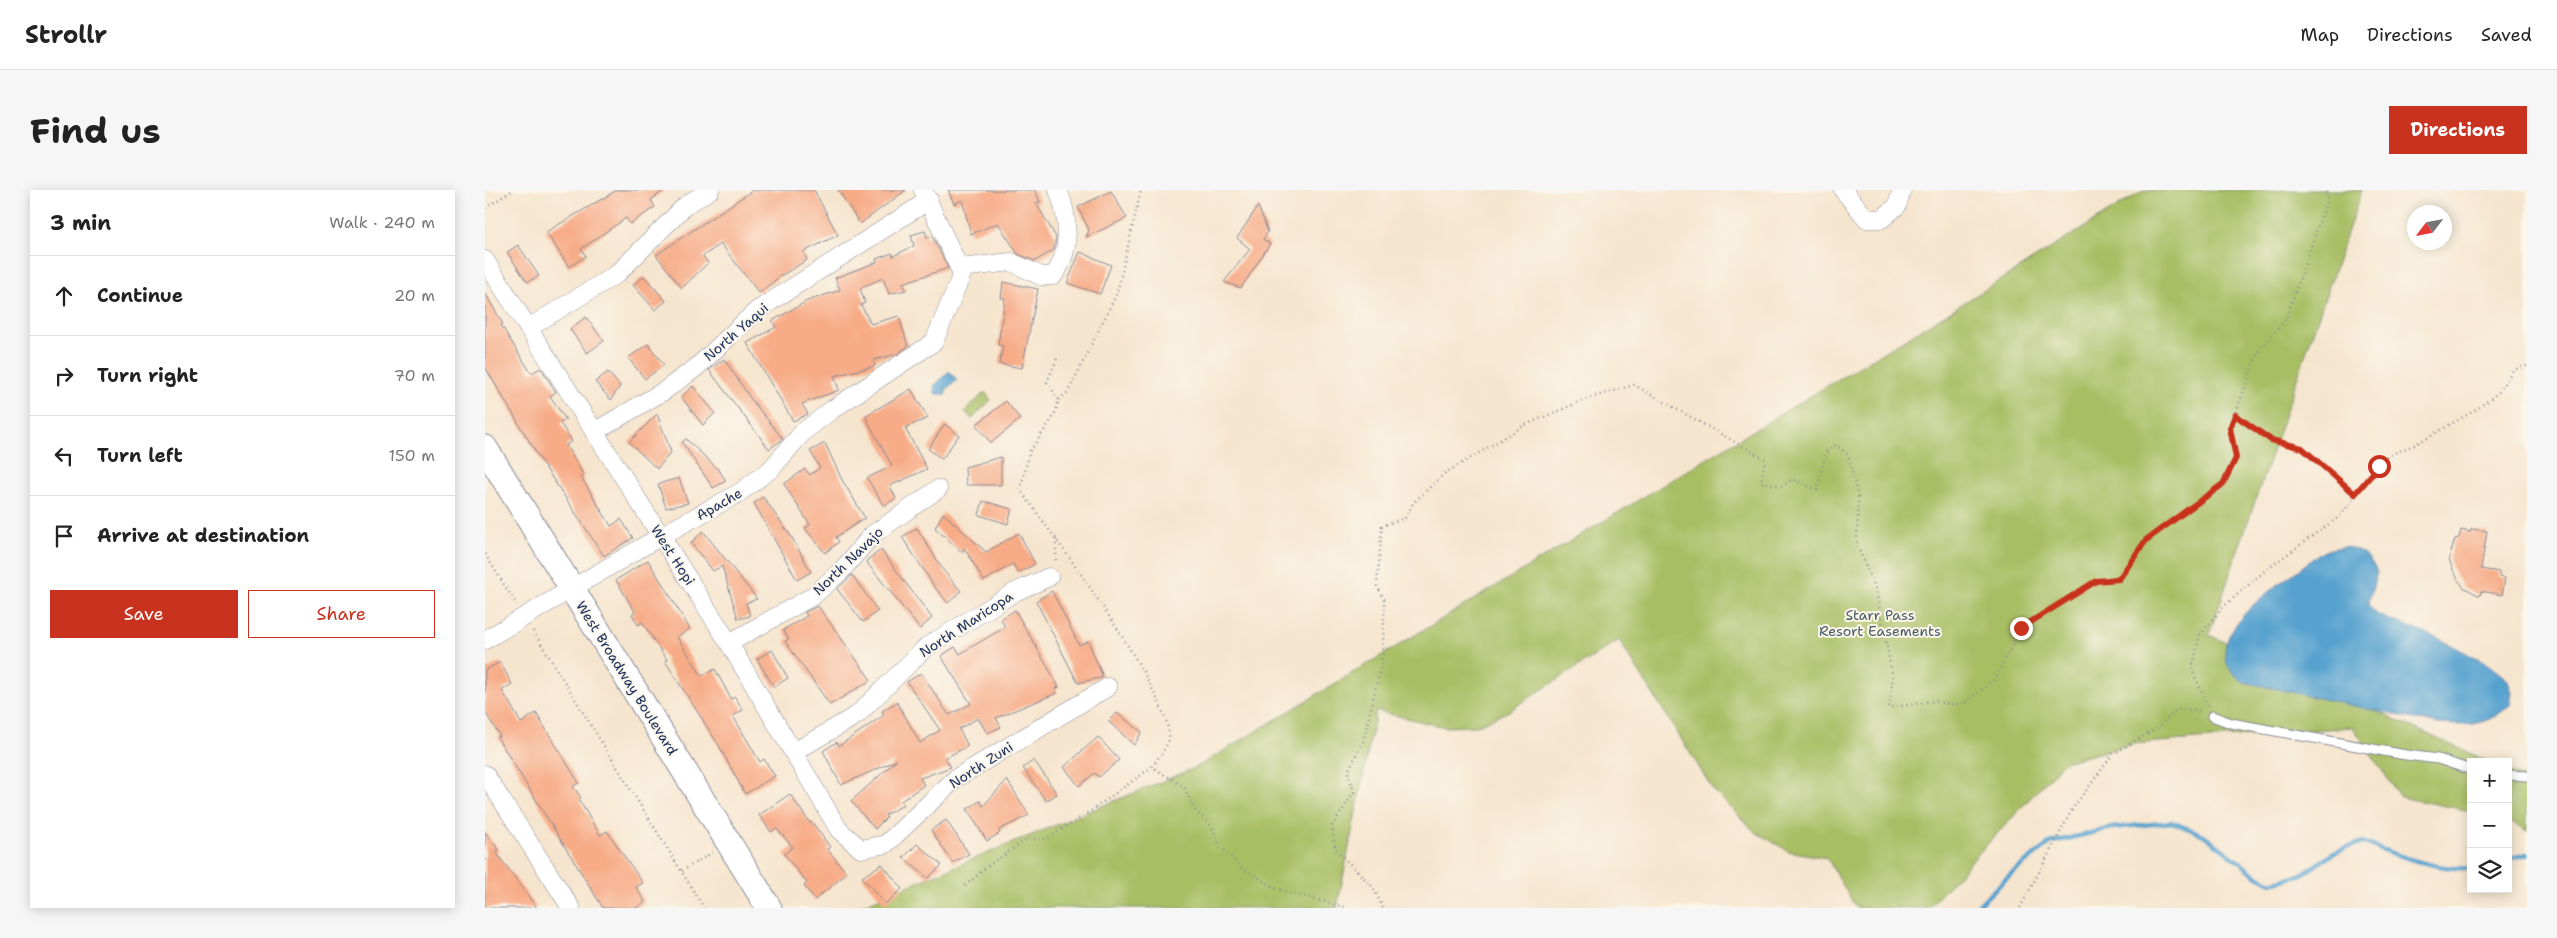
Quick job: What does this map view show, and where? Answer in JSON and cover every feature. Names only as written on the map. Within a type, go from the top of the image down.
[{"type":"street","points":[[528,328],[617,274],[686,205],[710,190]]},
{"type":"street","points":[[926,195],[960,268],[1011,262],[1041,276],[1053,276],[1061,266],[1068,246],[1058,190]]},
{"type":"street","points":[[1843,190],[1867,219],[1882,219],[1897,206],[1902,190]]},
{"type":"street","name":"North Yaqui","points":[[594,432],[664,391],[698,366],[756,311],[926,195]]},
{"type":"street","name":"West Hopi","points":[[485,260],[729,643],[839,830],[861,849]]},
{"type":"street","name":"Apache","points":[[485,640],[661,536],[739,494],[771,469],[811,426],[934,342],[962,274],[960,268]]},
{"type":"street","name":"West Broadway Boulevard","points":[[485,448],[769,908]]},
{"type":"street","name":"North Navajo","points":[[729,643],[813,596],[842,570],[872,535],[938,489]]},
{"type":"street","name":"North Maricopa","points":[[794,752],[857,715],[926,647],[1015,592],[1053,572]]},
{"type":"street","name":"North Zuni","points":[[861,849],[886,844],[956,778],[1108,687]]},
{"type":"street","points":[[485,774],[571,908]]},
{"type":"lane","points":[[2212,716],[2231,723],[2406,755],[2438,759],[2467,769]]},
{"type":"lane","points":[[2512,775],[2527,776]]},
{"type":"path","points":[[485,208],[513,190]]},
{"type":"path","points":[[965,886],[985,868],[1027,839],[1046,839],[1091,811],[1152,767],[1169,739],[1167,716],[1141,668],[1056,537],[1020,490],[1030,451],[1054,416],[1059,400],[1068,392],[1117,293],[1141,190]]},
{"type":"path","points":[[1383,908],[1373,887],[1335,849],[1332,826],[1354,792],[1348,771],[1363,742],[1382,661],[1385,600],[1377,586],[1382,526],[1405,518],[1413,503],[1444,474],[1525,425],[1589,398],[1635,385],[1765,459],[1761,482],[1783,486],[1792,480],[1817,490],[1826,452],[1836,445],[1848,455],[1858,496],[1857,544],[1876,590],[1893,678],[1889,708],[1934,701],[1953,705],[1966,702],[1995,679],[2021,628],[2096,581],[2119,579],[2146,540],[2223,484],[2236,458],[2230,428],[2258,352],[2286,318],[2327,200],[2326,190]]},
{"type":"path","points":[[1057,358],[1047,382],[1059,400]]},
{"type":"path","points":[[2212,716],[2191,670],[2200,635],[2223,607],[2267,569],[2340,516],[2355,494],[2387,456],[2414,445],[2474,411],[2499,393],[2513,370],[2527,366]]},
{"type":"path","points":[[2235,415],[2271,440],[2302,448],[2355,494]]},
{"type":"path","points":[[1053,572],[1056,537]]},
{"type":"path","points":[[485,554],[704,908]]},
{"type":"path","points":[[2020,908],[2073,808],[2113,754],[2156,729],[2175,710],[2193,709],[2212,716]]},
{"type":"path","points":[[1152,767],[1184,787],[1194,809],[1213,828],[1219,845],[1242,868],[1277,890],[1348,908]]},
{"type":"path","points":[[681,871],[729,842]]},
{"type":"green space","name":"Starr Pass Resort Easements","points":[[2144,190],[2362,190],[2209,635],[2480,758],[2467,758],[2467,810],[2400,797],[2353,727],[2133,744],[2064,762],[1928,908],[1856,908],[1827,858],[1788,851],[1754,831],[1714,791],[1619,640],[1509,711],[1476,726],[1445,727],[1376,711],[1337,908],[854,908],[1197,767],[1938,319]]},
{"type":"green space","points":[[985,392],[991,400],[972,419],[965,411]]},
{"type":"green space","points":[[2512,773],[2527,779],[2527,831],[2512,822]]},
{"type":"water","points":[[949,371],[957,380],[946,390],[946,394],[935,394],[934,386]]},
{"type":"water","points":[[2344,547],[2356,549],[2364,554],[2377,572],[2368,605],[2378,615],[2440,639],[2489,665],[2508,680],[2512,693],[2510,705],[2502,712],[2485,721],[2459,725],[2438,724],[2244,682],[2229,668],[2225,652],[2229,636],[2253,605],[2315,557],[2327,550]]},
{"type":"building","points":[[617,190],[665,190],[651,200],[655,207],[630,224],[626,218],[581,249],[586,256],[569,267],[546,232]]},
{"type":"building","points":[[753,190],[814,190],[838,235],[803,252],[807,260],[779,277],[759,293],[721,244],[703,256],[708,263],[682,288],[656,255]]},
{"type":"building","points":[[838,190],[906,190],[860,224]]},
{"type":"building","points":[[948,190],[1035,190],[1040,202],[1036,203],[1056,237],[1054,250],[1035,261],[1018,254],[998,223],[971,234],[962,200],[954,204]]},
{"type":"building","points":[[1111,191],[1127,218],[1086,237],[1089,230],[1078,207]]},
{"type":"building","points":[[1258,206],[1268,232],[1263,239],[1270,244],[1241,288],[1224,282],[1250,249],[1237,238]]},
{"type":"building","points":[[925,231],[927,238],[932,236],[948,268],[903,283],[906,290],[889,294],[883,278],[860,288],[865,303],[861,305],[871,324],[899,316],[908,346],[897,354],[874,360],[875,366],[834,376],[839,390],[802,404],[808,414],[793,421],[747,343],[776,327],[772,321],[807,301],[840,290],[835,278],[877,262],[876,259],[892,253],[893,256],[914,246],[911,235]]},
{"type":"building","points":[[518,245],[539,276],[527,282],[507,252]]},
{"type":"building","points":[[1080,252],[1111,265],[1100,294],[1067,283]]},
{"type":"building","points":[[644,276],[666,301],[655,310],[633,285]]},
{"type":"building","points":[[1003,282],[1038,289],[1022,368],[999,364],[1003,346],[998,345],[1005,298],[1001,298]]},
{"type":"building","points":[[485,293],[503,324],[501,325],[531,373],[541,368],[556,392],[550,396],[566,420],[560,423],[572,441],[566,445],[584,476],[581,477],[611,526],[621,519],[633,538],[604,556],[541,461],[485,367]]},
{"type":"building","points":[[586,317],[604,341],[587,353],[570,329]]},
{"type":"building","points":[[648,344],[664,365],[645,379],[628,358]]},
{"type":"building","points":[[724,359],[751,399],[783,439],[769,449],[709,370]]},
{"type":"building","points":[[608,372],[620,386],[611,400],[595,382]]},
{"type":"building","points":[[693,386],[715,413],[703,425],[681,397]]},
{"type":"building","points":[[911,389],[928,418],[905,428],[927,469],[890,486],[896,498],[884,506],[867,478],[892,466],[865,416]]},
{"type":"building","points":[[1006,401],[1020,419],[991,443],[976,425]]},
{"type":"building","points":[[657,414],[671,452],[657,469],[629,442]]},
{"type":"building","points":[[945,424],[959,435],[942,459],[928,449]]},
{"type":"building","points":[[686,439],[719,470],[726,481],[713,488],[682,442]]},
{"type":"building","points":[[825,443],[841,478],[865,518],[836,537],[839,542],[825,553],[805,528],[810,525],[784,484],[805,469],[810,475],[820,468],[810,451]]},
{"type":"building","points":[[1001,457],[1001,485],[966,485],[965,467]]},
{"type":"building","points":[[679,478],[688,503],[666,508],[658,484]]},
{"type":"building","points":[[763,497],[791,536],[811,572],[797,580],[754,503]]},
{"type":"building","points":[[983,501],[1012,509],[1008,524],[979,515]]},
{"type":"building","points":[[943,513],[986,552],[1019,533],[1035,564],[1018,573],[1013,564],[984,581],[964,548],[962,552],[935,528]]},
{"type":"building","points":[[917,528],[943,570],[961,591],[948,603],[934,586],[902,537]]},
{"type":"building","points":[[2471,529],[2487,531],[2481,569],[2499,572],[2499,577],[2505,578],[2502,595],[2481,591],[2480,596],[2463,587],[2453,570],[2449,559],[2455,539],[2459,538],[2461,530],[2471,532]]},
{"type":"building","points":[[703,531],[757,599],[746,603],[750,616],[738,619],[722,566],[713,571],[691,543]]},
{"type":"building","points":[[881,550],[932,618],[920,629],[868,564],[867,560]]},
{"type":"building","points":[[648,560],[690,629],[677,637],[702,676],[715,669],[731,699],[735,697],[743,710],[733,716],[760,762],[764,759],[775,776],[745,794],[718,744],[665,661],[667,660],[642,622],[638,625],[632,614],[635,612],[616,580]]},
{"type":"building","points":[[852,575],[878,611],[863,622],[837,589]]},
{"type":"building","points":[[1052,591],[1079,645],[1088,641],[1103,677],[1078,683],[1036,601]]},
{"type":"building","points":[[818,606],[871,680],[830,705],[785,641],[789,639],[783,630],[807,616],[805,612]]},
{"type":"building","points":[[1015,610],[1059,687],[1056,688],[1057,693],[996,718],[1001,727],[987,733],[978,718],[959,729],[968,746],[945,758],[951,767],[920,778],[924,785],[901,801],[903,805],[885,815],[887,817],[875,829],[851,801],[897,760],[841,785],[823,751],[837,742],[839,746],[884,715],[882,711],[897,702],[920,743],[940,730],[907,682],[921,673],[949,715],[971,704],[941,656],[955,647],[960,654],[1005,627],[1001,619]]},
{"type":"building","points":[[772,650],[788,678],[774,687],[757,659]]},
{"type":"building","points":[[500,662],[512,684],[502,690],[521,723],[536,713],[579,783],[573,786],[581,798],[579,800],[600,835],[607,831],[643,883],[636,887],[645,902],[636,908],[603,908],[497,737],[500,736],[485,712],[485,670]]},
{"type":"building","points":[[1117,713],[1142,732],[1134,745],[1108,721]]},
{"type":"building","points":[[1098,737],[1119,760],[1099,777],[1095,773],[1079,786],[1064,767]]},
{"type":"building","points":[[1034,760],[1057,794],[1046,801],[1023,768]]},
{"type":"building","points":[[1007,780],[1029,815],[999,830],[1000,833],[987,841],[967,809],[980,801],[983,806]]},
{"type":"building","points":[[790,794],[810,823],[812,822],[830,847],[827,849],[847,873],[815,900],[804,886],[807,883],[784,854],[793,847],[776,828],[771,832],[759,815]]},
{"type":"building","points":[[946,820],[969,854],[953,863],[931,830]]},
{"type":"building","points":[[485,832],[499,850],[496,852],[537,908],[485,908]]},
{"type":"building","points":[[917,844],[942,865],[928,878],[903,858]]},
{"type":"building","points":[[882,864],[902,889],[885,904],[862,877]]},
{"type":"waterway","points":[[1975,908],[2011,874],[2050,843],[2112,828],[2172,822],[2204,835],[2256,875],[2271,883],[2299,876],[2334,853],[2362,842],[2429,864],[2443,867],[2467,868]]},
{"type":"waterway","points":[[2512,858],[2527,854]]},
{"type":"route","points":[[2021,628],[2096,581],[2119,579],[2146,540],[2223,484],[2236,458],[2230,428],[2235,415],[2271,440],[2302,448],[2355,494],[2379,466]]}]
